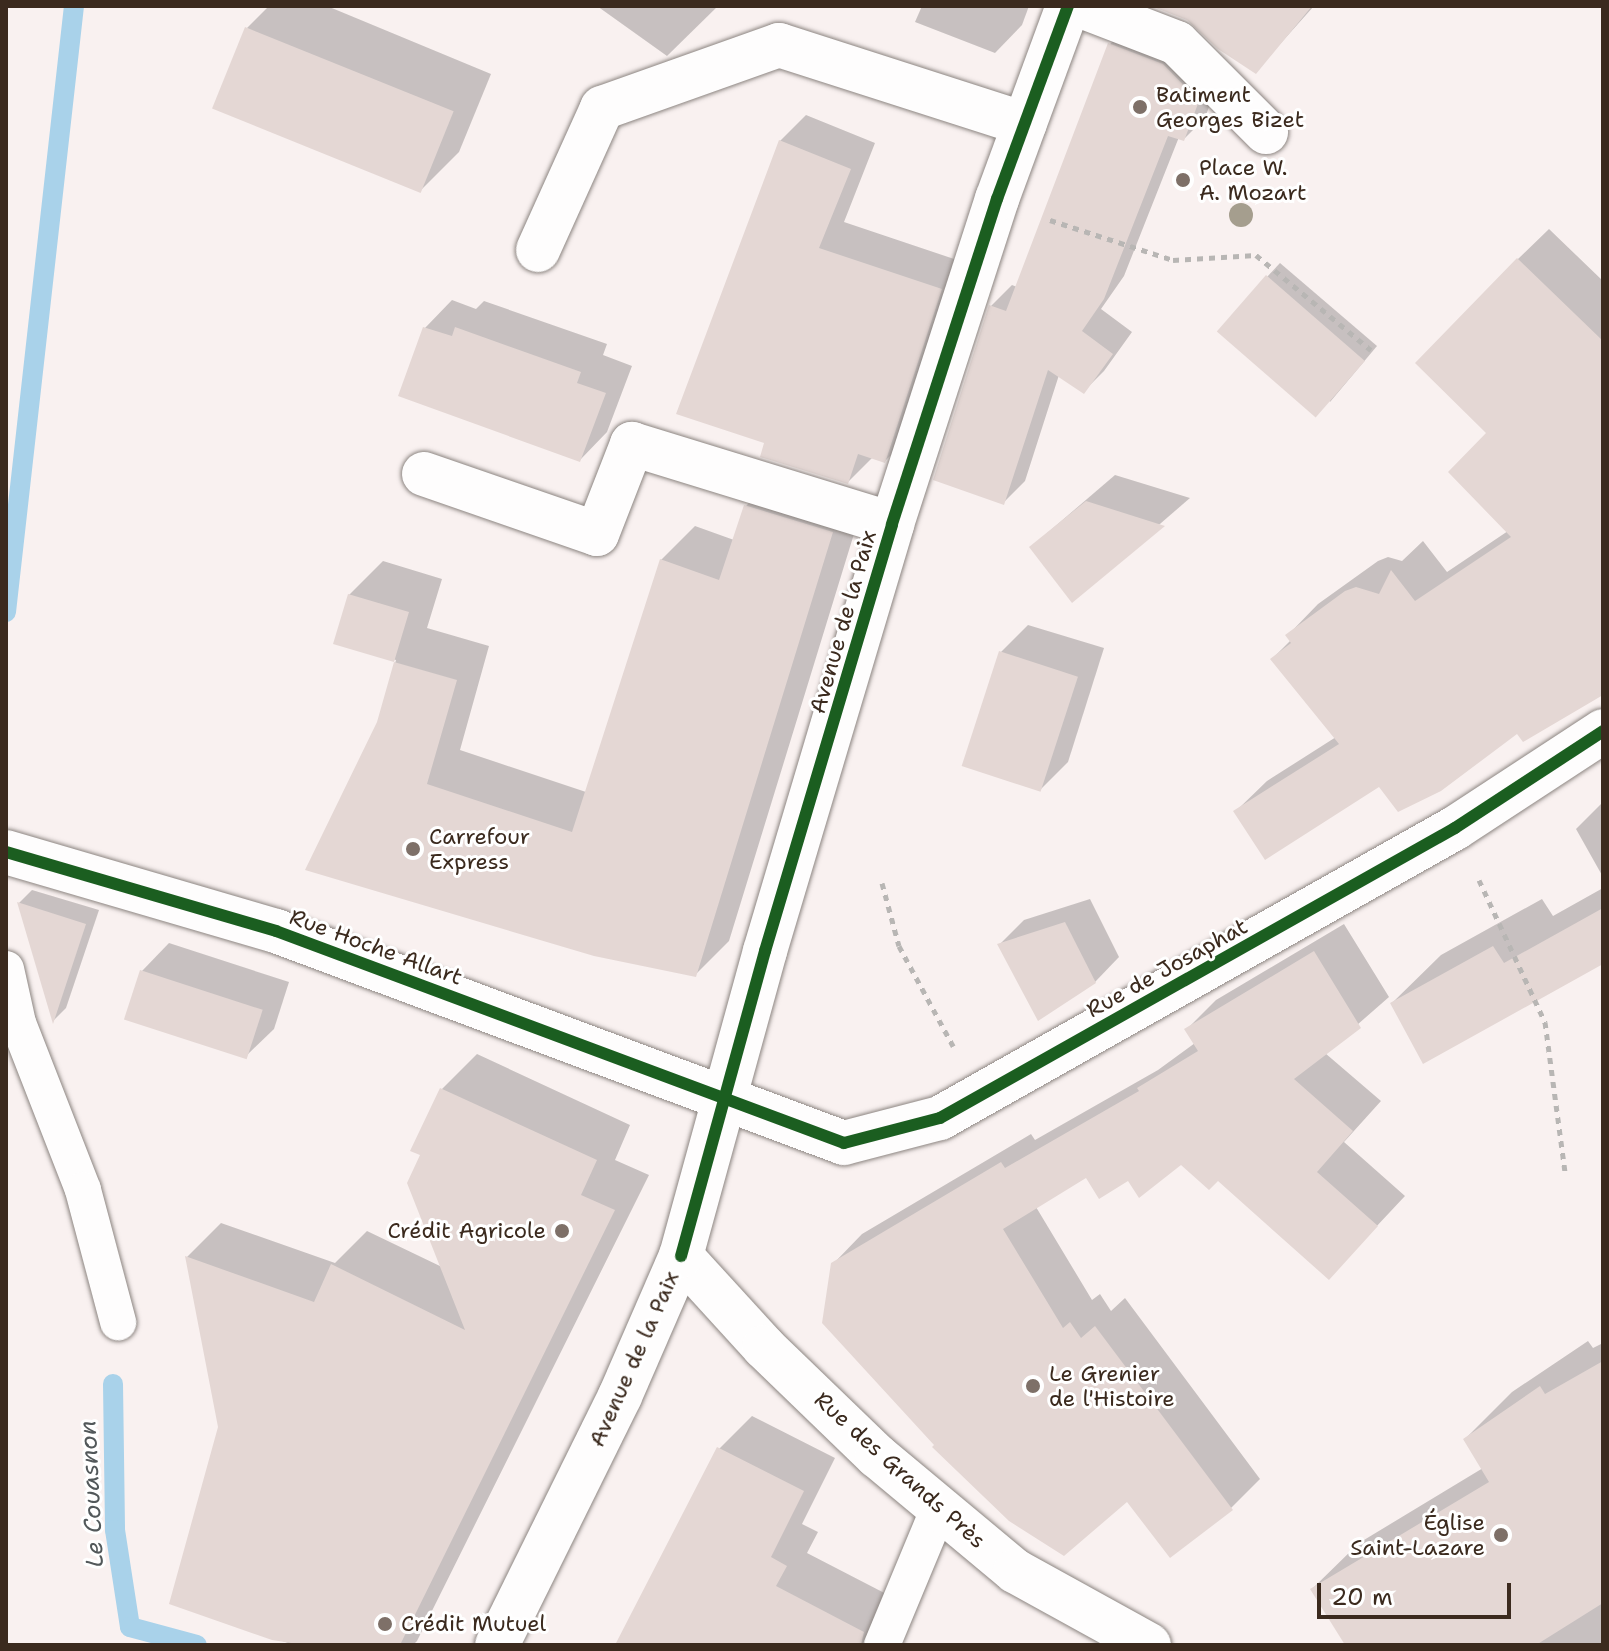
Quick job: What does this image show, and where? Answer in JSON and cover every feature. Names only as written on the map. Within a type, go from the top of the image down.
[{"type":"street","name":"Avenue de la Paix","points":[[497,1645],[620,1396],[681,1256],[765,951],[892,524],[997,199],[1068,6]]},
{"type":"street","points":[[1081,6],[1177,43],[1266,132]]},
{"type":"street","points":[[538,250],[602,108],[779,45],[1025,124]]},
{"type":"street","points":[[424,474],[597,534],[632,444],[892,524]]},
{"type":"street","name":"Rue de Josaphat","points":[[726,1099],[844,1143],[940,1118],[1455,828],[1603,731]]},
{"type":"street","name":"Rue Hoche Allart","points":[[6,852],[276,931],[726,1099]]},
{"type":"street","name":"Rue des Grands Près","points":[[681,1256],[764,1347],[877,1456],[939,1508],[1015,1571],[1149,1645]]},
{"type":"lane","points":[[6,969],[18,1023],[83,1190],[118,1322]]},
{"type":"lane","points":[[882,1645],[939,1508]]},
{"type":"path","points":[[997,199],[1091,235],[1173,260],[1256,255],[1371,350]]},
{"type":"path","points":[[1455,828],[1545,1022],[1565,1172]]},
{"type":"path","points":[[882,883],[899,946],[981,1095]]},
{"type":"building","points":[[1151,6],[1312,6],[1256,74],[1218,49],[1187,20]]},
{"type":"building","points":[[245,27],[454,111],[421,193],[212,109]]},
{"type":"building","points":[[1108,43],[1163,64],[1199,101],[1184,141],[1168,136],[1104,299],[1082,331],[1113,354],[1084,394],[1048,370],[1004,505],[933,480],[989,305],[1006,311]]},
{"type":"building","points":[[779,140],[851,169],[819,248],[942,289],[885,463],[858,454],[848,484],[760,457],[764,443],[676,414]]},
{"type":"building","points":[[1517,258],[1603,341],[1603,695],[1523,742],[1517,734],[1441,791],[1398,812],[1379,787],[1265,860],[1233,811],[1339,744],[1270,659],[1291,643],[1285,635],[1345,591],[1356,587],[1379,594],[1391,570],[1415,601],[1511,537],[1448,472],[1486,433],[1415,363]]},
{"type":"building","points":[[1266,275],[1365,361],[1316,418],[1217,332]]},
{"type":"building","points":[[423,327],[452,336],[455,327],[581,372],[577,383],[606,393],[580,462],[398,396]]},
{"type":"building","points":[[1086,501],[1165,526],[1072,603],[1029,547]]},
{"type":"building","points":[[744,505],[833,532],[696,977],[594,956],[305,870],[377,722],[394,662],[457,680],[427,784],[572,832],[660,559],[719,580]]},
{"type":"building","points":[[348,594],[409,612],[394,662],[333,644]]},
{"type":"building","points":[[999,651],[1078,677],[1041,792],[962,766]]},
{"type":"building","points":[[17,902],[86,924],[53,1024]]},
{"type":"building","points":[[1603,908],[1603,964],[1423,1064],[1390,1003],[1493,946],[1504,963]]},
{"type":"building","points":[[1065,922],[1096,983],[1038,1021],[997,944]]},
{"type":"building","points":[[1314,951],[1361,1028],[1294,1079],[1353,1131],[1317,1172],[1378,1226],[1329,1280],[1218,1181],[1209,1190],[1181,1165],[1139,1198],[1128,1181],[1099,1199],[1086,1178],[1003,1229],[1063,1328],[1070,1322],[1081,1338],[1095,1326],[1233,1510],[1170,1558],[1127,1502],[1064,1556],[1009,1521],[932,1447],[934,1445],[822,1323],[831,1263],[1001,1162],[1005,1168],[1139,1091],[1137,1088],[1198,1051],[1184,1029]]},
{"type":"building","points":[[140,970],[263,1010],[247,1059],[124,1019]]},
{"type":"building","points":[[440,1088],[597,1160],[581,1195],[615,1210],[400,1645],[304,1645],[272,1640],[169,1604],[218,1427],[185,1256],[314,1302],[331,1264],[465,1330],[407,1183],[420,1155],[410,1151]]},
{"type":"building","name":"Église Saint-Lazare","points":[[1603,1361],[1603,1603],[1536,1645],[1345,1645],[1310,1589],[1489,1482],[1463,1439],[1540,1386],[1545,1394]]},
{"type":"building","points":[[717,1447],[804,1491],[771,1557],[787,1566],[776,1586],[864,1632],[861,1645],[615,1645]]},
{"type":"waterway","name":"Le Couasnon","points":[[6,612],[74,6]]},
{"type":"waterway","name":"Le Couasnon","points":[[113,1384],[115,1530],[130,1627],[197,1645]]},
{"type":"cycle path","points":[[681,1256],[765,951],[892,524],[997,199],[1068,6]]},
{"type":"cycle path","points":[[6,852],[276,931],[844,1143],[940,1118],[1455,828],[1603,731]]},
{"type":"place","name":"Batiment Georges Bizet","points":[[1140,107]]},
{"type":"place","name":"Place W. A. Mozart","points":[[1183,180]]},
{"type":"place","name":"Carrefour Express","points":[[413,849]]},
{"type":"place","name":"Crédit Agricole","points":[[562,1231]]},
{"type":"place","name":"Le Grenier de l'Histoire","points":[[1033,1386]]},
{"type":"place","name":"Église Saint-Lazare","points":[[1501,1535]]},
{"type":"place","name":"Crédit Mutuel","points":[[385,1624]]}]
